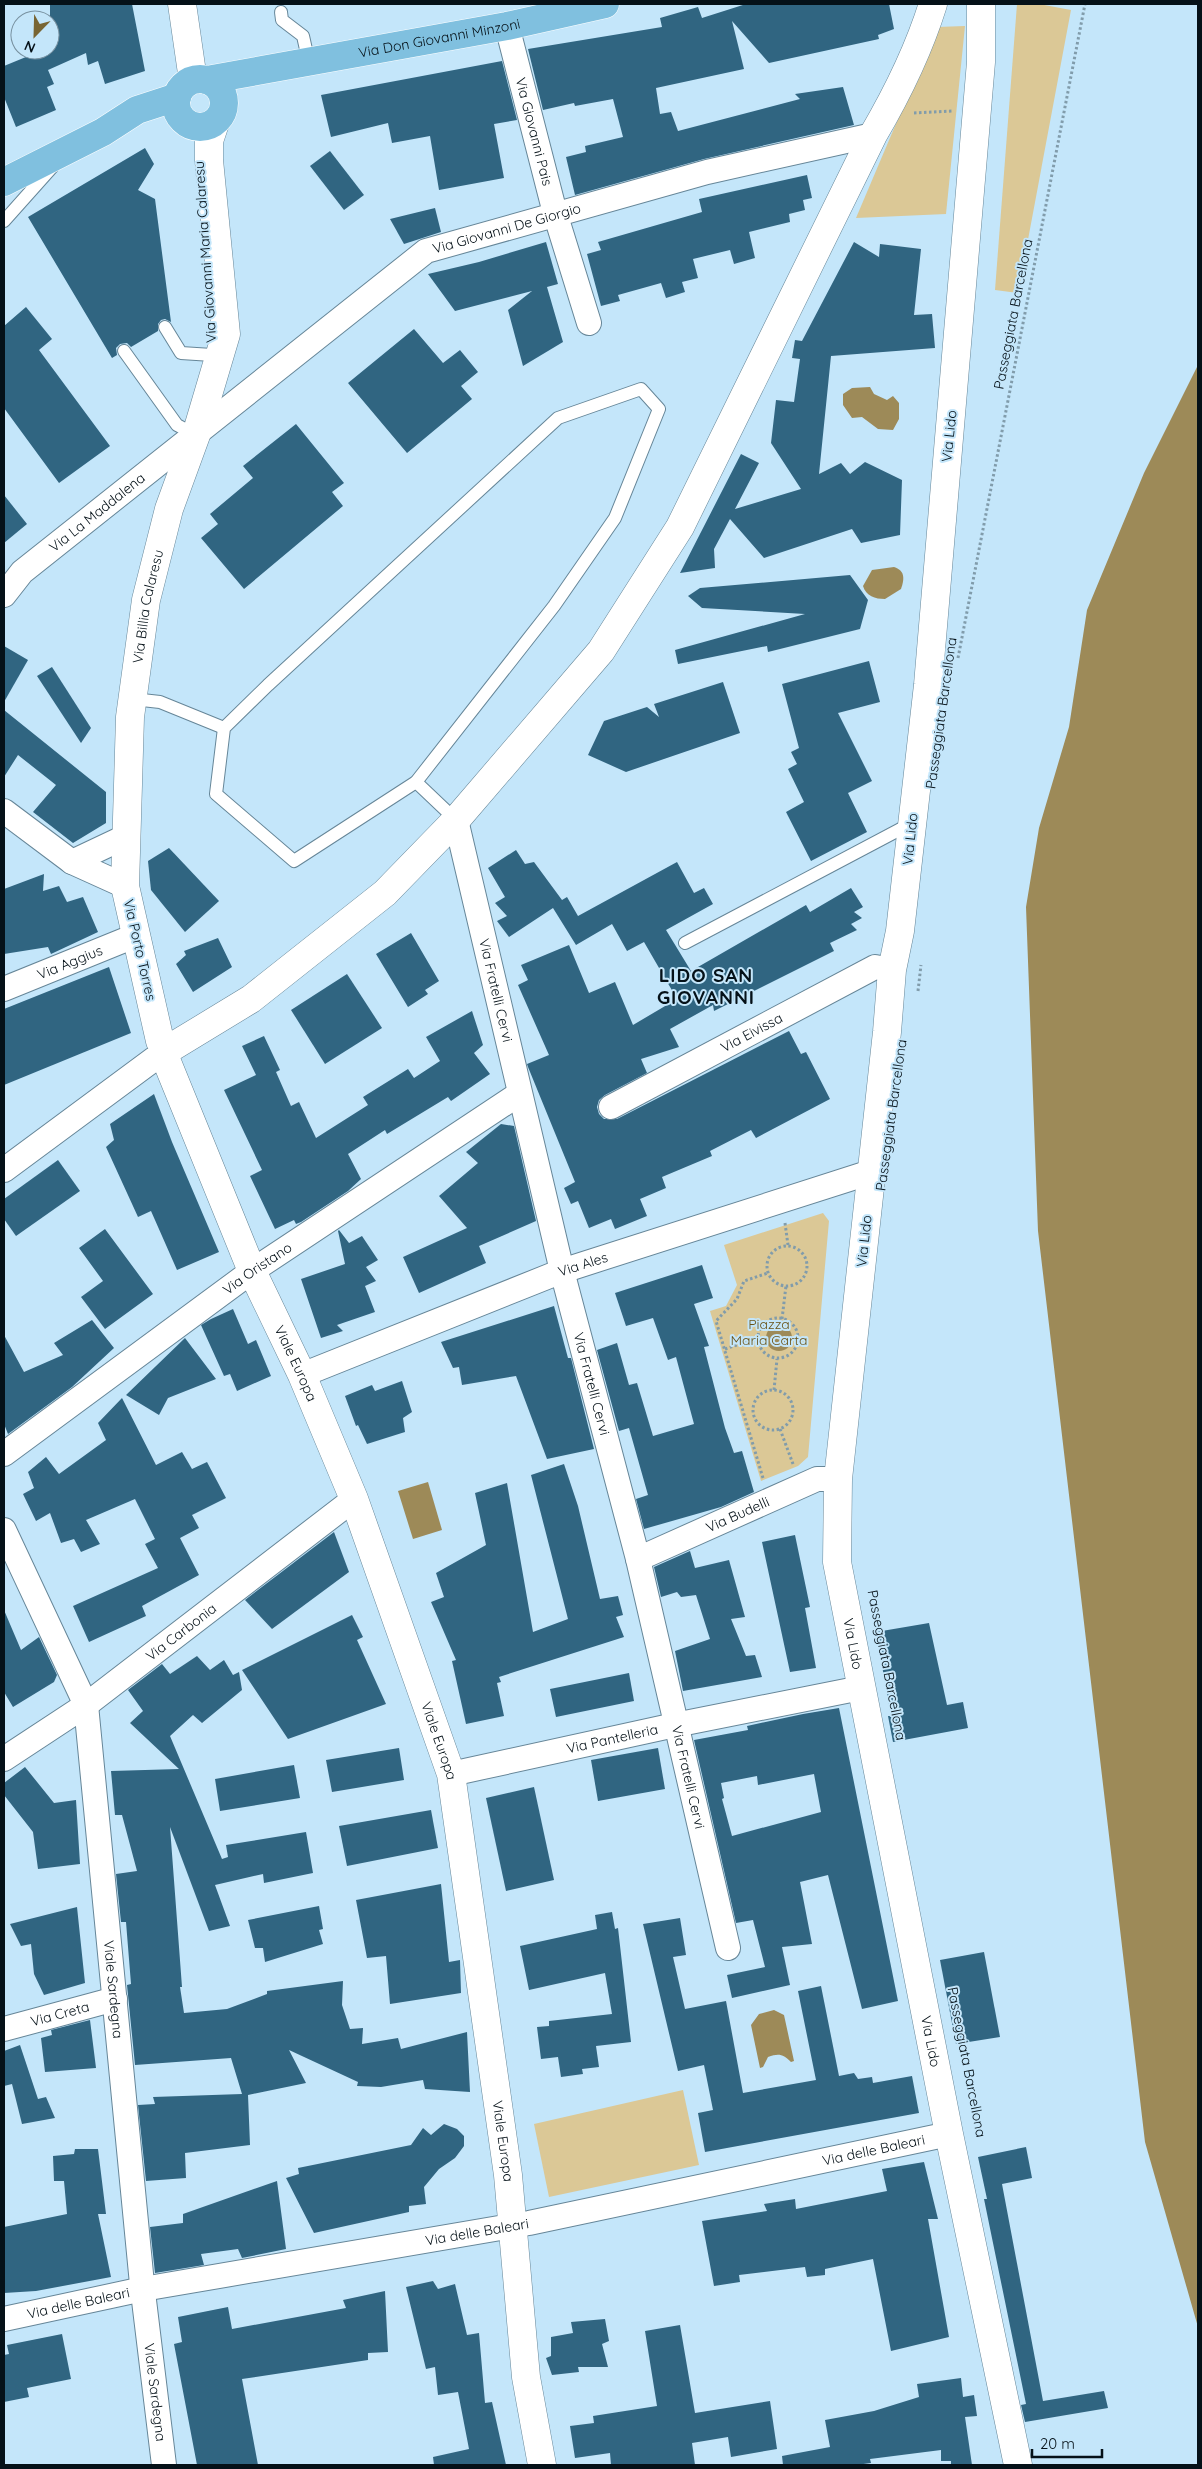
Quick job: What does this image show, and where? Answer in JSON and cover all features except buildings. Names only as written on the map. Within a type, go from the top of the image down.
[{"type":"main road","name":"Via Don Giovanni Minzoni","points":[[4,182],[103,132],[137,110],[192,86],[507,26],[605,4]]},
{"type":"main road","points":[[204,122],[274,69]]},
{"type":"main road","points":[[192,86],[220,88],[224,96],[225,104],[204,122],[178,114],[192,86]]},
{"type":"main road","name":"Via Don Giovanni Minzoni","points":[[103,132],[153,122],[204,122]]},
{"type":"street","points":[[182,4],[192,86]]},
{"type":"street","name":"Via Lido","points":[[981,4],[981,62],[960,328],[928,685],[900,931],[892,970],[888,1032],[838,1479],[837,1562],[949,2134],[1018,2465]]},
{"type":"street","points":[[4,1170],[163,1052],[251,999],[385,893],[456,820],[601,652],[680,527],[873,135],[907,70],[931,12]]},
{"type":"street","name":"Via Giovanni Pais","points":[[507,26],[555,213],[589,323]]},
{"type":"street","name":"Via Giovanni Maria Calaresu","points":[[204,122],[200,161],[213,335],[210,383]]},
{"type":"street","name":"Via Giovanni Maria Calaresu","points":[[204,122],[209,141],[209,160],[226,334],[210,383]]},
{"type":"street","name":"Via Giovanni De Giorgio","points":[[196,435],[426,251],[555,213],[707,172],[873,135]]},
{"type":"street","name":"Via Billia Calaresu","points":[[127,836],[133,699],[146,600],[169,509],[196,435],[210,383]]},
{"type":"street","name":"Via La Maddalena","points":[[4,595],[22,572],[196,435]]},
{"type":"street","name":"Via Porto Torres","points":[[4,810],[72,862],[125,886],[163,1052]]},
{"type":"street","name":"Via Fratelli Cervi","points":[[456,820],[562,1271],[638,1559],[728,1948]]},
{"type":"street","points":[[72,862],[127,836],[125,886]]},
{"type":"street","name":"Via Aggius","points":[[4,989],[137,935]]},
{"type":"street","name":"Via Eivissa","points":[[611,1107],[875,967],[892,970]]},
{"type":"street","name":"Viale Europa","points":[[163,1052],[252,1272],[302,1375],[354,1499],[451,1774],[508,2175],[526,2377],[542,2465]]},
{"type":"street","name":"Via Oristano","points":[[4,1454],[252,1272],[519,1094]]},
{"type":"street","name":"Via Ales","points":[[302,1375],[562,1271],[871,1172]]},
{"type":"street","name":"Via Budelli","points":[[638,1559],[817,1479],[838,1479]]},
{"type":"street","name":"Via Carbonia","points":[[4,1759],[86,1706],[354,1499]]},
{"type":"street","name":"Viale Sardegna","points":[[4,1530],[86,1706],[143,2289],[164,2465]]},
{"type":"street","name":"Via Pantelleria","points":[[451,1774],[675,1725],[862,1688]]},
{"type":"street","name":"Via Creta","points":[[4,2029],[114,1999]]},
{"type":"street","name":"Via delle Baleari","points":[[4,2319],[143,2289],[513,2226],[949,2134]]},
{"type":"lane","points":[[281,12],[282,20],[303,36],[309,63]]},
{"type":"lane","points":[[4,221],[67,151]]},
{"type":"lane","points":[[165,327],[181,353],[212,355]]},
{"type":"lane","points":[[124,351],[178,425],[196,435]]},
{"type":"lane","points":[[641,389],[659,409],[615,518],[554,606],[416,782],[294,861],[216,794],[224,728],[282,672],[558,418],[641,389]]},
{"type":"lane","points":[[133,699],[160,702],[224,728]]},
{"type":"lane","points":[[416,782],[456,820]]},
{"type":"lane","points":[[684,943],[912,823]]},
{"type":"path","name":"Passeggiata Barcellona","points":[[956,666],[1085,4]]},
{"type":"path","points":[[907,113],[956,111]]},
{"type":"path","points":[[918,994],[921,964]]},
{"type":"path","points":[[784,1217],[788,1245]]},
{"type":"path","points":[[788,1245],[802,1252],[808,1267],[806,1275],[801,1281],[786,1286],[778,1284],[768,1273],[769,1257],[774,1251],[788,1245]]},
{"type":"path","points":[[768,1273],[744,1281],[737,1299],[716,1321],[770,1500]]},
{"type":"path","points":[[782,1318],[786,1286]]},
{"type":"path","points":[[782,1318],[793,1324],[798,1339],[792,1354],[777,1359],[763,1352],[758,1338],[759,1330],[764,1323],[771,1319],[782,1318]]},
{"type":"path","points":[[725,1349],[758,1338]]},
{"type":"path","points":[[774,1390],[777,1359]]},
{"type":"path","points":[[774,1390],[788,1396],[794,1411],[792,1419],[780,1429],[764,1428],[758,1424],[752,1409],[754,1401],[766,1391],[774,1390]]},
{"type":"path","points":[[746,1419],[754,1417]]},
{"type":"path","points":[[780,1429],[793,1464],[802,1464]]},
{"type":"green space","points":[[1017,4],[1039,4],[1071,10],[1018,293],[995,290]]},
{"type":"green space","points":[[965,26],[946,214],[856,218],[937,27]]},
{"type":"green space","name":"Piazza Maria Carta","points":[[823,1213],[829,1221],[808,1457],[798,1466],[761,1481],[710,1311],[726,1306],[737,1285],[724,1245]]},
{"type":"green space","points":[[683,2090],[699,2165],[549,2197],[534,2124]]},
{"type":"shaded area","points":[[1198,365],[1198,2327],[1145,2142],[1038,1231],[1026,907],[1039,828],[1069,727],[1087,610],[1144,473]]},
{"type":"shaded area","points":[[870,387],[874,394],[887,400],[893,396],[899,403],[899,419],[893,430],[878,429],[862,417],[852,418],[843,405],[843,394],[852,388]]},
{"type":"shaded area","points":[[894,567],[902,573],[901,589],[885,599],[874,598],[866,592],[863,586],[872,570]]},
{"type":"shaded area","points":[[779,1325],[788,1329],[792,1338],[788,1347],[779,1351],[770,1347],[766,1338],[770,1329]]},
{"type":"shaded area","points":[[428,1482],[442,1530],[413,1539],[398,1491]]},
{"type":"shaded area","points":[[774,2010],[784,2015],[794,2061],[791,2062],[786,2057],[775,2055],[768,2057],[763,2067],[760,2068],[751,2025],[759,2014]]},
{"type":"district","name":"LIDO SAN GIOVANNI","points":[[706,986]]}]
